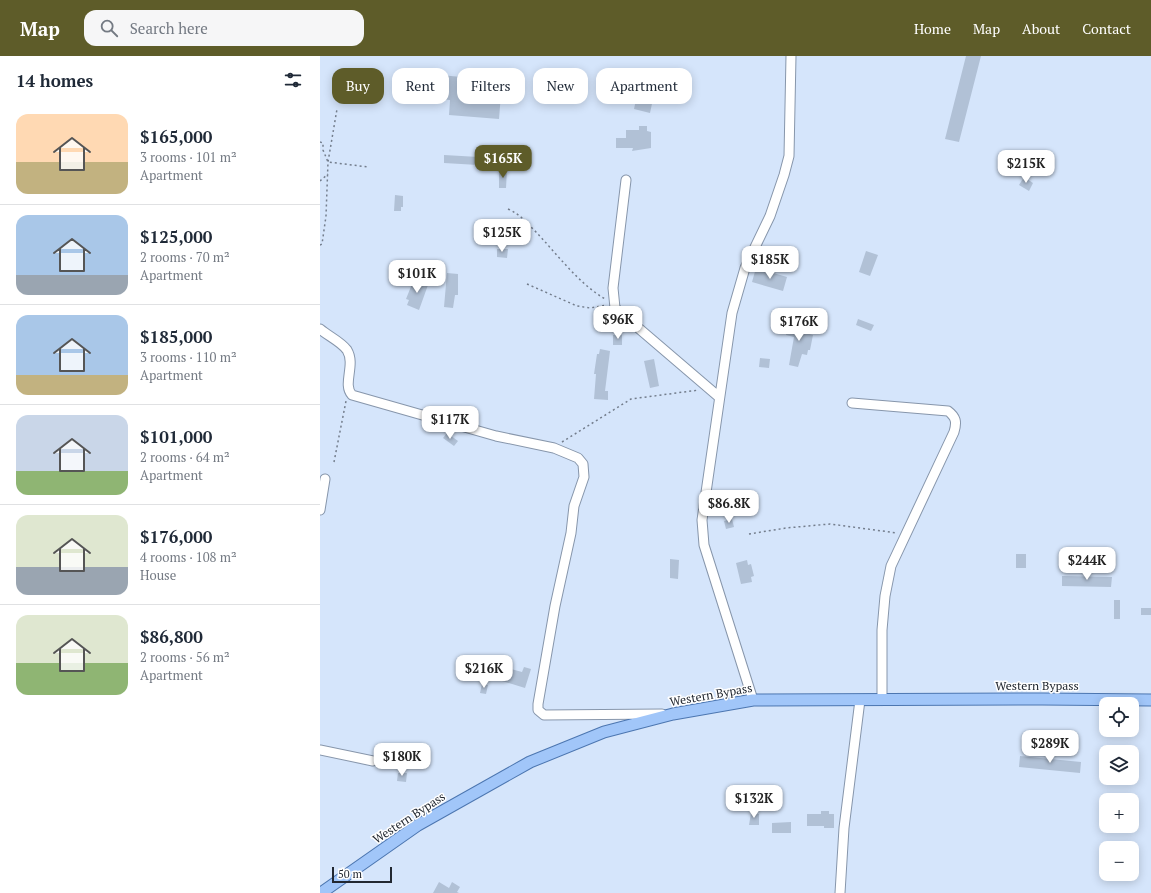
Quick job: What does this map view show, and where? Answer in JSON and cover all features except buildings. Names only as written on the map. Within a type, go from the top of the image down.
[{"type":"main road","name":"Western Bypass","points":[[322,893],[418,825],[530,762],[604,732],[672,714],[753,700],[1151,700]]},
{"type":"street","points":[[753,700],[704,545],[702,520],[732,313],[738,288],[750,256],[770,216],[789,156],[791,56]]},
{"type":"street","points":[[626,180],[613,288],[613,304],[620,314],[719,396]]},
{"type":"street","points":[[320,329],[342,344],[350,356],[351,364],[348,391],[352,395],[496,436],[554,448],[578,458],[583,464],[584,477],[574,506],[571,533],[554,606],[538,710],[544,715],[672,714]]},
{"type":"street","points":[[852,404],[948,411],[954,416],[956,424],[954,432],[891,566],[885,596],[882,630],[882,700]]},
{"type":"street","points":[[320,510],[325,479]]},
{"type":"street","points":[[840,893],[844,828],[860,700]]},
{"type":"street","points":[[320,750],[373,760]]},
{"type":"path","points":[[320,245],[322,244],[326,216],[328,162],[337,109]]},
{"type":"path","points":[[320,142],[323,143],[323,150],[328,162]]},
{"type":"path","points":[[328,162],[368,167]]},
{"type":"path","points":[[320,181],[328,174]]},
{"type":"path","points":[[508,209],[520,214],[590,288],[613,304]]},
{"type":"path","points":[[527,284],[577,306],[590,308],[613,304]]},
{"type":"path","points":[[554,448],[579,430],[631,399],[709,388]]},
{"type":"path","points":[[334,462],[348,391]]},
{"type":"path","points":[[749,534],[830,524],[905,534]]}]
